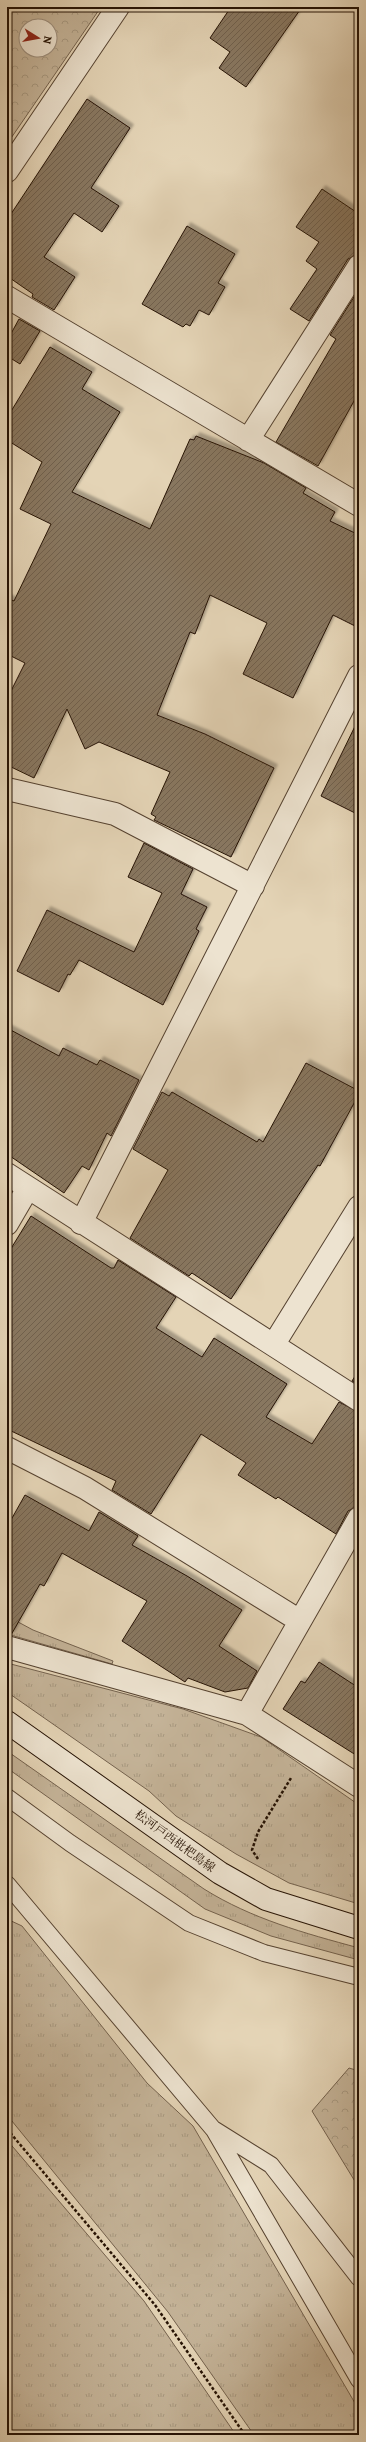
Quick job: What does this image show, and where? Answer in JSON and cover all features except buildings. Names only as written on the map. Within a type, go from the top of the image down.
[{"type":"street","points":[[7,171],[118,7]]},
{"type":"street","points":[[248,440],[359,266]]},
{"type":"street","points":[[7,298],[359,505]]},
{"type":"street","points":[[81,1223],[359,676]]},
{"type":"street","points":[[7,789],[115,814],[253,886]]},
{"type":"street","points":[[7,1174],[81,1223],[274,1344],[359,1400]]},
{"type":"street","points":[[7,1224],[28,1188]]},
{"type":"street","points":[[274,1344],[359,1207]]},
{"type":"street","points":[[7,1448],[84,1488],[300,1621]]},
{"type":"street","points":[[247,1714],[359,1518]]},
{"type":"street","points":[[7,1647],[247,1714],[359,1786]]},
{"type":"street","name":"松河戸西枇杷島線","points":[[7,1722],[220,1873],[266,1899],[359,1928]]},
{"type":"lane","points":[[7,1797],[70,1843],[189,1923],[264,1953],[359,1977]]},
{"type":"lane","points":[[7,1884],[214,2130],[359,2380]]},
{"type":"lane","points":[[214,2130],[271,2164],[359,2278]]},
{"type":"path","points":[[252,1850],[258,1832],[294,1774]]},
{"type":"path","points":[[7,2129],[155,2305],[245,2435]]},
{"type":"green space","points":[[7,7],[101,7],[7,144]]},
{"type":"green space","points":[[7,1616],[33,1630],[113,1661],[112,1664],[7,1633]]},
{"type":"green space","points":[[7,1663],[183,1709],[261,1737],[359,1805],[359,1904],[289,1883],[236,1854],[176,1816],[149,1791],[7,1692]]},
{"type":"green space","points":[[7,1751],[204,1889],[222,1900],[260,1917],[298,1931],[359,1948],[359,1960],[271,1936],[205,1909],[7,1768]]},
{"type":"green space","points":[[7,1919],[22,1926],[147,2083],[193,2126],[359,2410],[359,2435],[254,2435],[168,2312],[7,2115]]},
{"type":"green space","points":[[349,2068],[359,2071],[359,2188],[312,2111]]},
{"type":"green space","points":[[7,2140],[144,2301],[236,2435],[7,2435]]}]
